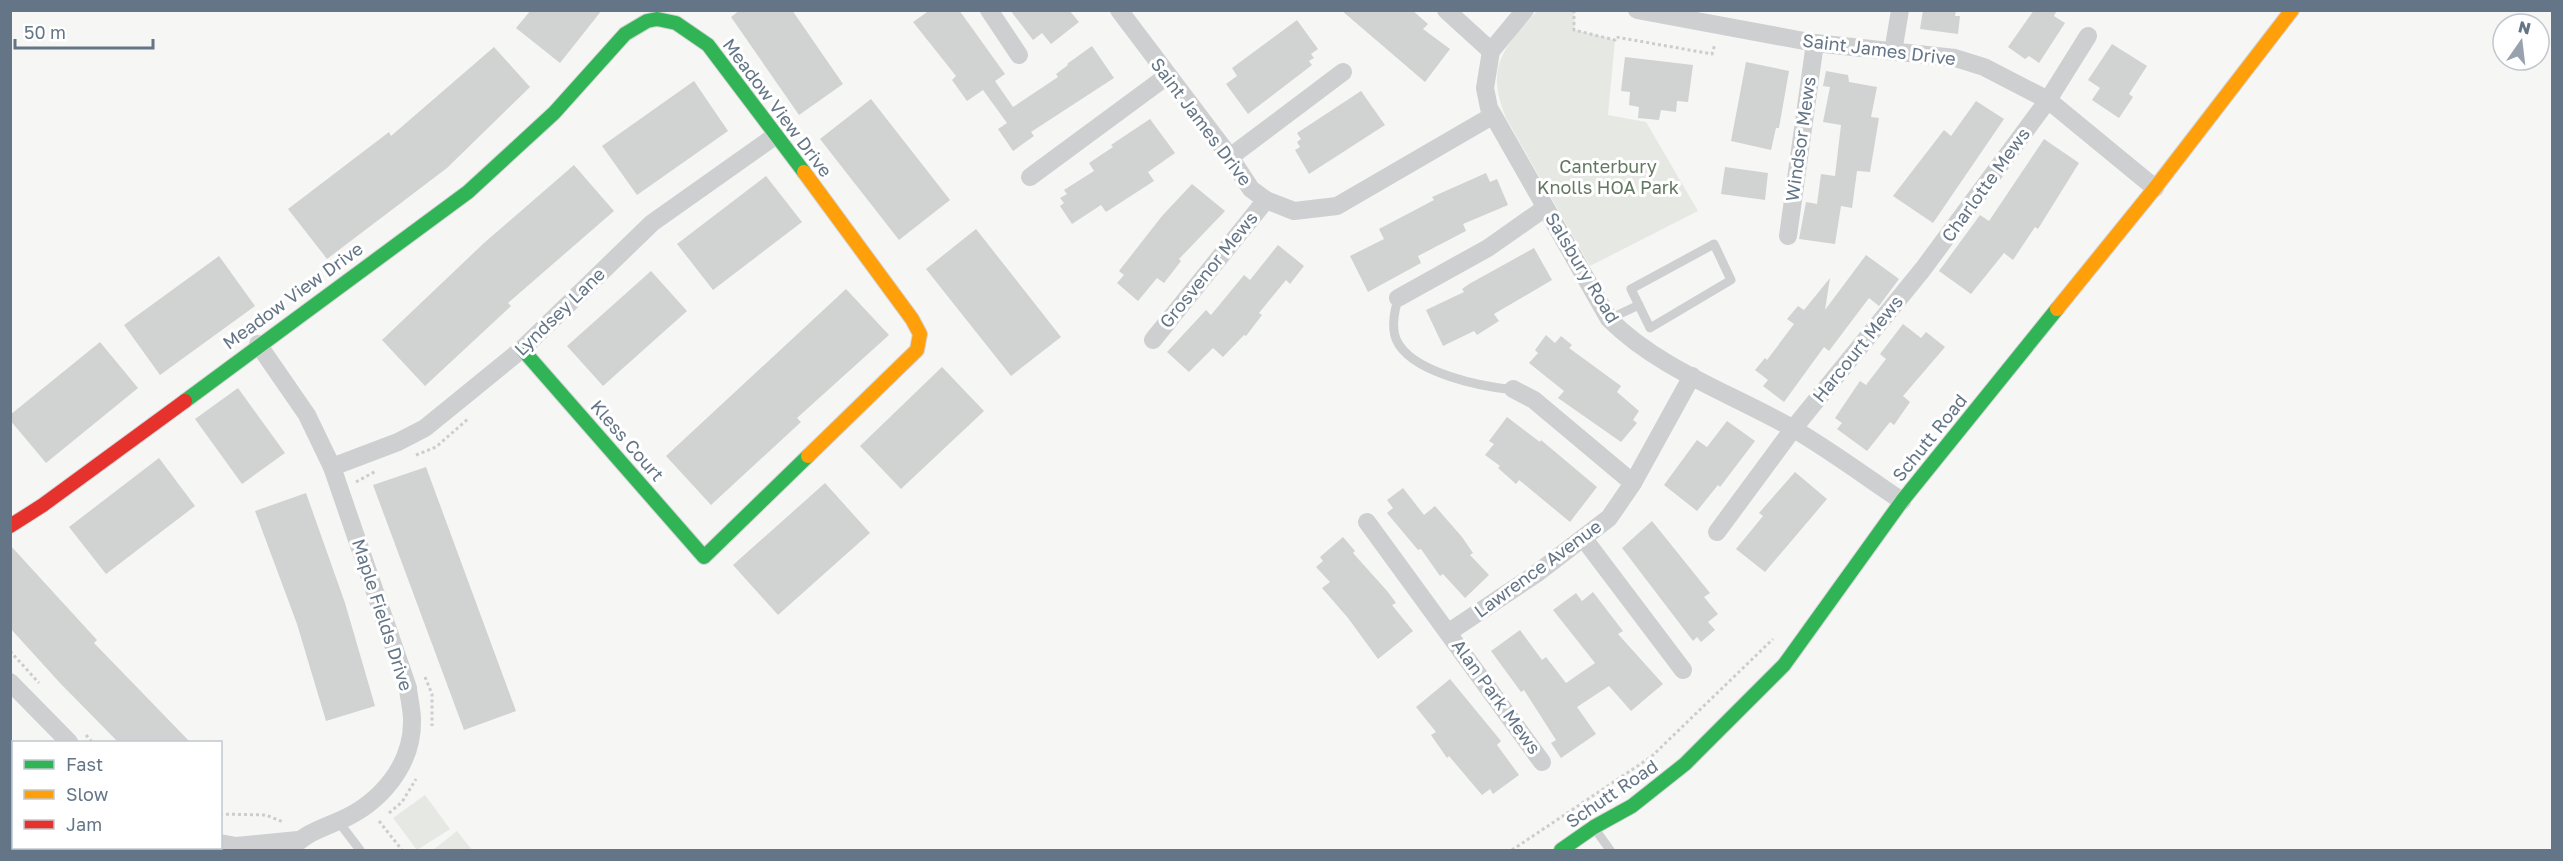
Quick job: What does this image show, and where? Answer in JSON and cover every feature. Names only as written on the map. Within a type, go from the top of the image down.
[{"type":"street","points":[[989,10],[1019,55]]},
{"type":"street","name":"Saint James Drive","points":[[1119,10],[1230,157],[1251,189],[1266,200],[1294,211],[1337,206],[1492,116]]},
{"type":"street","points":[[1446,10],[1491,51],[1525,10]]},
{"type":"street","name":"Saint James Drive","points":[[1636,10],[1815,43],[1955,58],[1984,67],[2048,100],[2155,188]]},
{"type":"street","points":[[1893,52],[1900,10]]},
{"type":"street","name":"Schutt Road","points":[[1561,850],[1594,827],[1632,806],[1685,764],[1757,694],[1784,664],[1902,501],[2155,188],[2292,10]]},
{"type":"street","name":"Meadow View Drive","points":[[10,526],[43,505],[468,192],[568,100],[625,34],[648,20],[673,22],[695,32],[715,52],[912,318],[920,334],[918,350],[704,557]]},
{"type":"street","name":"Charlotte Mews","points":[[1923,269],[2048,100],[2088,36]]},
{"type":"street","name":"Windsor Mews","points":[[1788,236],[1815,43]]},
{"type":"street","name":"Salsbury Road","points":[[1491,51],[1485,88],[1492,116],[1609,318],[1628,338],[1692,376],[1793,429],[1902,501]]},
{"type":"street","points":[[1230,157],[1342,72]]},
{"type":"street","points":[[1030,177],[1167,76]]},
{"type":"street","name":"Lyndsey Lane","points":[[333,467],[398,442],[425,428],[522,349],[652,223],[775,136]]},
{"type":"street","name":"Grosvenor Mews","points":[[1153,340],[1266,200]]},
{"type":"street","points":[[1398,298],[1488,248],[1545,208]]},
{"type":"street","name":"Harcourt Mews","points":[[1717,532],[1793,429],[1923,269]]},
{"type":"street","name":"Maple Fields Drive","points":[[222,843],[236,846],[295,845],[350,816],[392,783],[406,754],[412,722],[408,688],[333,467],[308,415],[258,345]]},
{"type":"street","name":"Kless Court","points":[[522,349],[704,557]]},
{"type":"street","name":"Lawrence Avenue","points":[[1449,632],[1536,574],[1609,518],[1633,483],[1692,376]]},
{"type":"street","points":[[1514,390],[1534,400],[1633,483]]},
{"type":"street","name":"Alan Park Mews","points":[[1367,522],[1542,762]]},
{"type":"street","points":[[1584,539],[1683,670]]},
{"type":"street","points":[[10,682],[68,741]]},
{"type":"lane","points":[[1714,244],[1731,280],[1650,327],[1639,305],[1631,289],[1714,244]]},
{"type":"lane","points":[[1398,298],[1394,315],[1396,338],[1406,352],[1425,365],[1457,379],[1486,387],[1514,390]]},
{"type":"lane","points":[[1609,318],[1639,305]]},
{"type":"lane","points":[[338,822],[360,850]]},
{"type":"lane","points":[[1594,827],[1610,850]]},
{"type":"path","points":[[1574,10],[1574,30],[1615,40],[1616,37],[1712,54],[1717,25]]},
{"type":"path","points":[[407,459],[436,447],[472,415]]},
{"type":"path","points":[[360,493],[356,482],[378,470]]},
{"type":"path","points":[[1512,850],[1651,757],[1780,632]]},
{"type":"path","points":[[423,672],[432,694],[430,736]]},
{"type":"path","points":[[402,850],[378,821],[402,802],[419,772]]},
{"type":"path","points":[[222,814],[266,815],[285,823]]},
{"type":"green space","name":"Canterbury Knolls HOA Park","points":[[1537,11],[1574,11],[1575,30],[1615,40],[1608,115],[1646,122],[1698,211],[1590,266],[1506,118],[1500,100],[1497,85],[1501,59],[1515,36]]},
{"type":"green space","points":[[425,795],[450,829],[417,850],[393,818]]},
{"type":"green space","points":[[457,831],[472,850],[433,850]]},
{"type":"building","points":[[531,10],[602,10],[560,63],[516,28]]},
{"type":"building","points":[[740,10],[792,10],[843,84],[799,115],[731,17]]},
{"type":"building","points":[[930,10],[959,10],[1005,74],[995,81],[1013,107],[1058,77],[1056,74],[1092,46],[1114,78],[1031,132],[1034,136],[1013,151],[998,129],[1007,123],[983,90],[967,101],[952,80],[956,76],[913,22]]},
{"type":"building","points":[[1010,10],[1069,10],[1079,22],[1051,44],[1042,33],[1033,40]]},
{"type":"building","points":[[1341,10],[1412,10],[1428,24],[1423,29],[1450,49],[1425,82]]},
{"type":"building","points":[[1923,10],[1956,10],[1955,16],[1960,16],[1958,34],[1920,29]]},
{"type":"building","points":[[2034,10],[2057,10],[2054,16],[2065,23],[2039,63],[2029,56],[2025,59],[2008,47]]},
{"type":"building","points":[[1297,20],[1318,49],[1311,54],[1314,58],[1309,61],[1312,65],[1248,114],[1226,84],[1237,76],[1232,68]]},
{"type":"building","points":[[2112,44],[2147,66],[2129,94],[2133,97],[2119,118],[2092,100],[2100,88],[2088,80]]},
{"type":"building","points":[[494,47],[530,87],[447,168],[327,259],[288,209],[389,132],[391,136]]},
{"type":"building","points":[[1625,57],[1693,65],[1688,102],[1677,101],[1676,112],[1661,110],[1659,120],[1638,118],[1639,107],[1629,105],[1630,92],[1621,91]]},
{"type":"building","points":[[1746,62],[1789,71],[1779,128],[1776,128],[1771,150],[1731,141]]},
{"type":"building","points":[[1826,71],[1848,75],[1849,82],[1877,87],[1871,117],[1879,118],[1870,172],[1857,171],[1852,208],[1841,206],[1835,244],[1799,239],[1806,202],[1817,204],[1821,174],[1835,176],[1841,125],[1823,122],[1830,87],[1823,86]]},
{"type":"building","points":[[694,81],[728,131],[637,195],[602,146]]},
{"type":"building","points":[[1361,91],[1385,125],[1309,174],[1295,150],[1300,147],[1297,142],[1301,139],[1297,133]]},
{"type":"building","points":[[871,99],[950,200],[899,240],[820,139]]},
{"type":"building","points":[[1976,101],[2004,119],[1933,223],[1893,196],[1944,130],[1951,136]]},
{"type":"building","points":[[1150,119],[1175,153],[1148,172],[1154,181],[1106,212],[1101,205],[1072,224],[1060,206],[1064,203],[1060,198],[1067,194],[1064,190],[1094,171],[1089,163]]},
{"type":"building","points":[[2044,139],[2079,163],[2038,229],[2035,227],[2013,260],[2004,253],[1971,294],[1939,271],[1980,215],[1989,221]]},
{"type":"building","points":[[574,165],[614,211],[508,303],[511,306],[425,386],[382,340],[484,243]]},
{"type":"building","points":[[1725,167],[1768,173],[1765,200],[1721,194]]},
{"type":"building","points":[[1486,173],[1490,182],[1497,179],[1508,205],[1463,224],[1466,231],[1418,256],[1421,263],[1368,292],[1350,256],[1384,239],[1379,229],[1434,200],[1432,197]]},
{"type":"building","points":[[766,176],[802,222],[713,290],[677,244]]},
{"type":"building","points":[[1192,184],[1225,211],[1179,259],[1181,261],[1164,283],[1157,278],[1138,301],[1117,283],[1124,275],[1119,271],[1162,216]]},
{"type":"building","points":[[976,229],[1061,337],[1011,376],[926,269]]},
{"type":"building","points":[[1278,245],[1304,266],[1290,284],[1286,280],[1259,313],[1262,315],[1246,336],[1244,335],[1223,357],[1213,348],[1189,372],[1167,352],[1206,310],[1211,315],[1244,275],[1250,280]]},
{"type":"building","points":[[1534,248],[1552,280],[1494,314],[1499,321],[1477,335],[1474,331],[1443,346],[1426,310],[1464,292],[1462,289],[1469,284]]},
{"type":"building","points":[[1866,255],[1899,279],[1879,306],[1869,298],[1829,351],[1824,347],[1784,402],[1763,386],[1768,380],[1755,370],[1765,358],[1767,360],[1794,324],[1787,319],[1798,306],[1804,310],[1830,278],[1825,310]]},
{"type":"building","points":[[219,256],[255,306],[160,375],[124,325]]},
{"type":"building","points":[[651,271],[687,311],[603,386],[567,346]]},
{"type":"building","points":[[846,289],[889,335],[797,418],[801,422],[711,505],[666,456]]},
{"type":"building","points":[[1903,324],[1921,338],[1926,332],[1945,347],[1903,396],[1910,402],[1894,425],[1890,422],[1867,451],[1837,429],[1842,423],[1835,418],[1860,381],[1866,385],[1886,359],[1880,354]]},
{"type":"building","points":[[1546,335],[1555,343],[1561,336],[1572,345],[1569,348],[1621,386],[1617,392],[1639,411],[1633,420],[1637,423],[1621,442],[1558,398],[1564,391],[1529,363],[1538,353],[1535,350]]},
{"type":"building","points":[[100,342],[138,388],[46,463],[10,420],[10,415]]},
{"type":"building","points":[[942,367],[984,411],[901,489],[860,446]]},
{"type":"building","points":[[238,388],[285,453],[242,484],[195,419]]},
{"type":"building","points":[[1507,417],[1540,442],[1541,440],[1597,487],[1570,522],[1519,480],[1516,484],[1498,468],[1500,466],[1485,455],[1494,444],[1489,441]]},
{"type":"building","points":[[1727,421],[1755,441],[1720,487],[1718,485],[1697,511],[1664,485],[1697,440],[1707,447]]},
{"type":"building","points":[[159,458],[195,506],[106,574],[69,527]]},
{"type":"building","points":[[426,467],[516,711],[464,730],[373,485]]},
{"type":"building","points":[[1795,472],[1827,499],[1765,572],[1736,549],[1763,516],[1759,513]]},
{"type":"building","points":[[825,483],[870,533],[778,615],[733,565]]},
{"type":"building","points":[[1403,488],[1424,515],[1435,506],[1462,537],[1473,553],[1470,555],[1489,575],[1465,598],[1443,574],[1440,576],[1421,549],[1418,550],[1387,513],[1393,508],[1387,500]]},
{"type":"building","points":[[306,493],[345,603],[375,706],[326,721],[297,624],[255,511]]},
{"type":"building","points":[[1652,521],[1710,593],[1704,597],[1718,614],[1708,622],[1715,630],[1701,642],[1697,637],[1693,641],[1622,548]]},
{"type":"building","points":[[1343,537],[1355,551],[1353,553],[1388,592],[1396,603],[1392,605],[1413,631],[1378,659],[1348,618],[1322,588],[1330,582],[1316,567],[1323,561],[1320,557]]},
{"type":"building","points":[[10,545],[97,640],[94,643],[189,741],[117,741],[10,628]]},
{"type":"building","points":[[1593,592],[1623,631],[1618,634],[1663,684],[1631,711],[1609,686],[1577,707],[1596,734],[1561,758],[1551,743],[1556,740],[1524,690],[1521,692],[1491,651],[1520,630],[1542,660],[1546,657],[1566,683],[1595,663],[1553,610],[1576,593],[1582,601]]},
{"type":"building","points":[[1450,679],[1501,741],[1497,745],[1519,775],[1493,794],[1490,789],[1482,795],[1449,756],[1447,758],[1431,735],[1436,732],[1416,707]]},
{"type":"traffic: fast","points":[[185,401],[468,192],[554,113],[625,34],[647,21],[657,19],[676,23],[708,45],[804,172]]},
{"type":"traffic: fast","points":[[1561,850],[1594,827],[1632,806],[1685,764],[1784,665],[1902,501],[2057,309]]},
{"type":"traffic: fast","points":[[522,349],[704,557],[808,456]]},
{"type":"traffic: slow","points":[[2057,309],[2155,188],[2292,10]]},
{"type":"traffic: slow","points":[[804,172],[912,319],[920,334],[917,350],[808,456]]},
{"type":"traffic: jam","points":[[10,526],[43,505],[185,401]]}]
